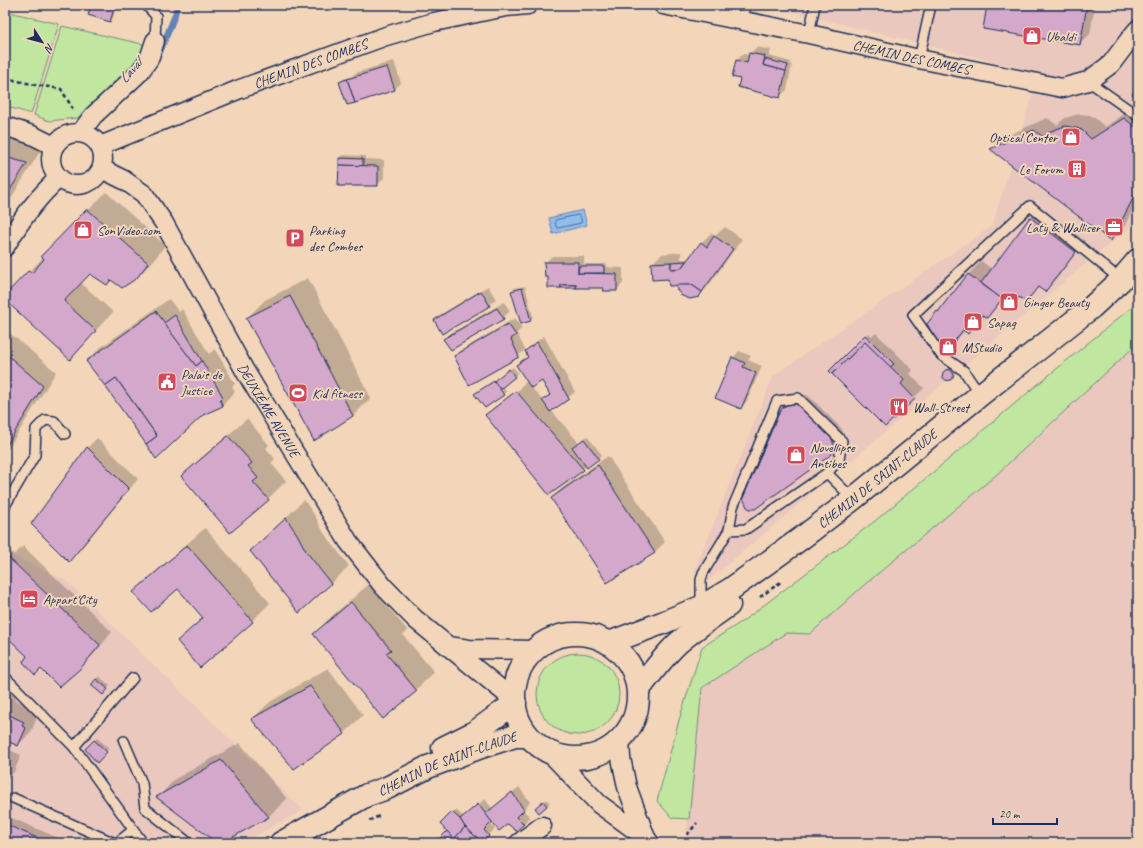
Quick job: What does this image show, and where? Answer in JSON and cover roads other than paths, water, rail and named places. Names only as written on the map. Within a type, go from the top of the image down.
[{"type":"street","name":"CHEMIN DES COMBES","points":[[100,146],[240,89],[386,36],[434,22],[506,6],[528,5]]},
{"type":"street","name":"CHEMIN DES COMBES","points":[[663,5],[743,13],[809,34],[920,59],[1062,88],[1088,81],[1111,64],[1138,30]]},
{"type":"street","points":[[77,132],[139,73],[149,59],[155,41]]},
{"type":"street","points":[[5,126],[32,135],[54,146]]},
{"type":"street","points":[[77,132],[89,135],[96,139],[100,146],[104,161],[102,169],[98,176],[91,182],[74,186],[66,183],[54,172],[51,164],[51,155],[58,140],[65,135],[77,132]]},
{"type":"street","name":"DEUXIÈME AVENUE","points":[[102,169],[124,180],[144,194],[164,223],[245,371],[348,541],[383,586],[415,619],[514,701]]},
{"type":"street","points":[[5,247],[19,223],[41,195],[59,178]]},
{"type":"street","name":"CHEMIN DE SAINT-CLAUDE","points":[[640,688],[659,663],[679,643],[707,620],[812,546],[1102,313],[1129,279],[1138,260]]},
{"type":"street","name":"CHEMIN DE SAINT-CLAUDE","points":[[609,643],[701,607],[737,584],[853,499],[980,396],[1129,279]]},
{"type":"street","points":[[549,752],[567,757],[586,757],[604,751],[620,740],[630,728],[636,713],[640,688],[631,666],[622,653],[609,643],[597,637],[584,634],[571,634],[545,642],[525,660],[515,686],[514,701],[519,720],[528,736],[549,752],[599,804],[648,841]]},
{"type":"street","name":"DEUXIÈME AVENUE","points":[[448,646],[469,650],[535,650]]},
{"type":"street","name":"CHEMIN DE SAINT-CLAUDE","points":[[281,843],[367,795],[386,781],[435,751],[475,732],[514,701]]},
{"type":"street","name":"CHEMIN DE SAINT-CLAUDE","points":[[367,795],[386,788],[428,767],[481,746],[515,736],[528,736]]},
{"type":"street","points":[[620,740],[621,758],[627,787],[648,841]]},
{"type":"street","points":[[519,843],[542,826]]},
{"type":"lane","points":[[146,5],[156,16],[155,41]]},
{"type":"lane","points":[[809,34],[815,5]]},
{"type":"lane","points":[[920,59],[931,5]]},
{"type":"lane","points":[[1088,81],[1138,116]]},
{"type":"lane","points":[[980,396],[964,371],[941,355],[913,315],[1030,206],[1115,276],[1129,279]]},
{"type":"lane","points":[[701,607],[701,580],[703,573],[729,530],[733,507],[777,401],[798,398],[842,441],[839,460],[827,473],[746,529],[729,530]]},
{"type":"lane","points":[[5,506],[35,455],[36,429],[45,420],[54,422],[65,434]]},
{"type":"lane","points":[[827,473],[853,499]]},
{"type":"lane","points":[[5,676],[74,747],[143,843]]},
{"type":"lane","points":[[74,747],[133,678]]},
{"type":"lane","points":[[124,741],[142,784],[145,808],[189,843]]},
{"type":"lane","points":[[13,798],[116,843],[133,830]]},
{"type":"water","points":[[583,210],[587,225],[553,234],[549,218]]},
{"type":"waterway","name":"Laval","points":[[160,52],[175,15],[177,5]]},
{"type":"place","name":"Ubaldi","points":[[1032,36]]},
{"type":"place","name":"Optical Center","points":[[1071,137]]},
{"type":"place","name":"Le Forum","points":[[1077,169]]},
{"type":"place","name":"Laty & Walliser","points":[[1114,227]]},
{"type":"place","name":"SonVideo.com","points":[[83,230]]},
{"type":"place","name":"Parking des Combes","points":[[295,238]]},
{"type":"place","name":"Ginger Beauty","points":[[1009,302]]},
{"type":"place","name":"Sapag","points":[[973,322]]},
{"type":"place","name":"MStudio","points":[[948,347]]},
{"type":"place","name":"Palais de Justice","points":[[167,382]]},
{"type":"place","name":"Kid fitness","points":[[298,393]]},
{"type":"place","name":"Wall-Street","points":[[899,407]]},
{"type":"place","name":"Novellipse Antibes","points":[[796,455]]},
{"type":"place","name":"Appart'City","points":[[29,599]]}]
